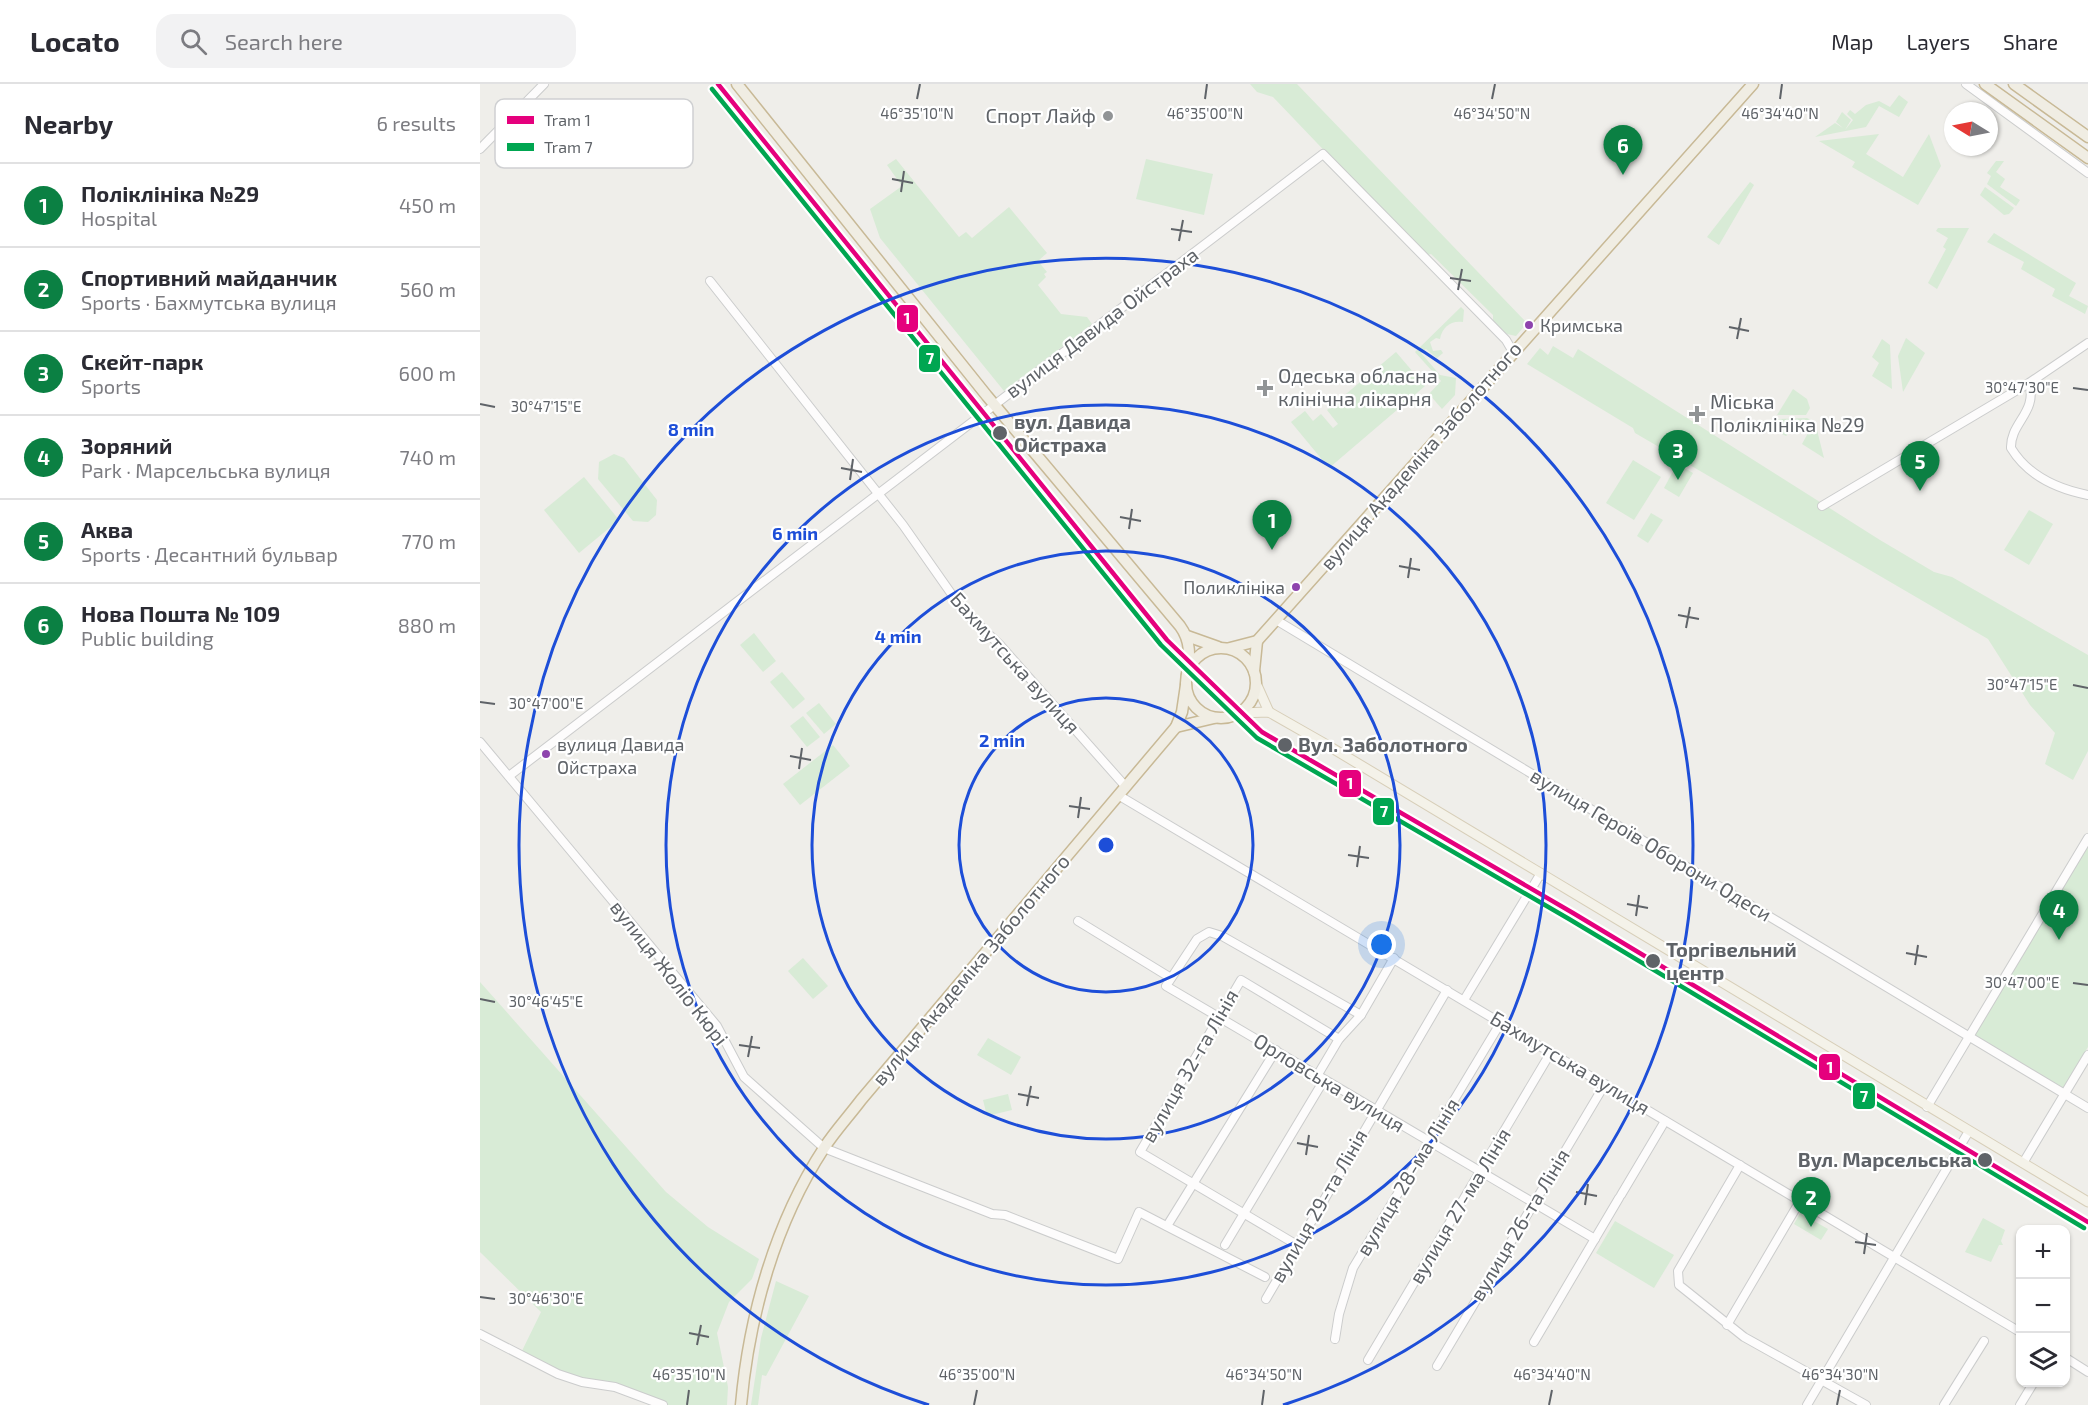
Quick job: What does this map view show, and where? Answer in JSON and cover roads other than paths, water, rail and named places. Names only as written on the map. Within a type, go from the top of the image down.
[{"type":"highway","points":[[737,84],[995,405],[1187,636],[1241,653],[1254,671]]},
{"type":"highway","name":"вулиця Академіка Заболотного","points":[[1257,641],[1754,84]]},
{"type":"highway","points":[[1985,84],[2088,158]]},
{"type":"highway","points":[[2014,84],[2088,137]]},
{"type":"highway","points":[[2024,113],[2034,99]]},
{"type":"highway","name":"вулиця Академіка Заболотного","points":[[741,1405],[749,1343],[766,1276],[785,1227],[824,1148],[861,1100],[1176,727],[1182,712],[1189,658],[1187,636]]},
{"type":"highway","points":[[1176,727],[1239,713],[1250,703],[1256,683],[1254,671],[1257,641],[1200,654],[1186,680],[1195,706],[1215,717]]},
{"type":"main road","points":[[1256,683],[1269,712]]},
{"type":"main road","points":[[1239,713],[1269,712],[2088,1202]]},
{"type":"street","points":[[529,99],[544,84]]},
{"type":"street","points":[[1966,84],[2088,173]]},
{"type":"street","points":[[480,149],[495,134]]},
{"type":"street","name":"вулиця Давида Ойстраха","points":[[508,776],[1323,154],[1506,340],[1513,352]]},
{"type":"street","name":"Бахмутська вулиця","points":[[710,281],[878,494],[962,609],[1001,646],[1122,791],[1500,1022],[2016,1330]]},
{"type":"street","points":[[1822,506],[2029,383],[2088,343]]},
{"type":"street","points":[[2029,383],[2032,394],[2031,404],[2011,442],[2011,448],[2036,475],[2064,490],[2088,495]]},
{"type":"street","name":"вулиця Героїв Оборони Одеси","points":[[1276,620],[2088,1108]]},
{"type":"street","name":"вулиця Жоліо Кюрі","points":[[480,742],[710,1018],[744,1077],[824,1148],[992,1214],[1005,1215],[1118,1259],[1139,1212],[1167,1226]]},
{"type":"street","points":[[1927,1107],[2088,838]]},
{"type":"street","points":[[1464,1000],[1541,873]]},
{"type":"street","name":"Орловська вулиця","points":[[1078,921],[1171,978],[1166,986],[1595,1239]]},
{"type":"street","points":[[1171,978],[1197,939],[1203,934],[1215,933],[1360,1015]]},
{"type":"street","points":[[1225,1245],[1320,1078],[1339,1039],[1360,1015],[1394,958]]},
{"type":"street","name":"вулиця 32-га Лінія","points":[[1193,1185],[1140,1152],[1241,980],[1339,1039]]},
{"type":"street","name":"вулиця 29-та Лінія","points":[[1266,1299],[1447,990]]},
{"type":"street","name":"вулиця 28-ма Лінія","points":[[1335,1339],[1339,1314],[1353,1268],[1500,1022]]},
{"type":"street","points":[[1265,1277],[1167,1226],[1276,1050]]},
{"type":"street","name":"вулиця 27-ма Лінія","points":[[1368,1360],[1551,1052]]},
{"type":"street","points":[[2022,1163],[2088,1055]]},
{"type":"street","name":"вулиця 26-та Лінія","points":[[1437,1366],[1532,1202],[1605,1084]]},
{"type":"street","points":[[1534,1342],[1665,1121]]},
{"type":"street","points":[[1808,1405],[1969,1131]]},
{"type":"street","points":[[1740,1165],[1678,1271],[1678,1285],[1727,1325],[1863,1404]]},
{"type":"street","points":[[1193,1185],[1297,1245]]},
{"type":"street","points":[[1727,1325],[1800,1201]]},
{"type":"street","points":[[480,1334],[558,1374],[582,1382],[615,1387],[663,1405]]},
{"type":"street","points":[[1944,1405],[1984,1341]]},
{"type":"street","points":[[2070,1361],[2088,1372]]},
{"type":"street","points":[[2020,1405],[2031,1387]]},
{"type":"tram line","name":"1","points":[[718,84],[1167,640],[1262,732],[1573,913],[2088,1222]]},
{"type":"tram line","name":"7","points":[[712,89],[1161,645],[1257,738],[1569,919],[2084,1228]]},
{"type":"place","name":"Спорт Лайф","points":[[1108,116]]},
{"type":"place","name":"Нова Пошта № 109","points":[[1623,175]]},
{"type":"place","name":"Кримська","points":[[1529,325]]},
{"type":"place","name":"Одеська обласна клінічна лікарня","points":[[1265,388]]},
{"type":"place","name":"Міська Поліклініка №29","points":[[1697,414]]},
{"type":"place","name":"вул. Давида Ойстраха","points":[[1000,433]]},
{"type":"place","name":"Скейт-парк","points":[[1678,480]]},
{"type":"place","name":"Аква","points":[[1920,491]]},
{"type":"place","name":"Поліклініка №29","points":[[1272,550]]},
{"type":"place","name":"Поликлініка","points":[[1296,587]]},
{"type":"place","name":"Вул. Заболотного","points":[[1285,745]]},
{"type":"place","name":"вулиця Давида Ойстраха","points":[[546,754]]},
{"type":"place","name":"Зоряний","points":[[2059,940]]},
{"type":"place","name":"Торгівельний центр","points":[[1653,961]]},
{"type":"place","name":"Вул. Марсельська","points":[[1985,1160]]},
{"type":"place","name":"Спортивний майданчик","points":[[1811,1227]]}]
